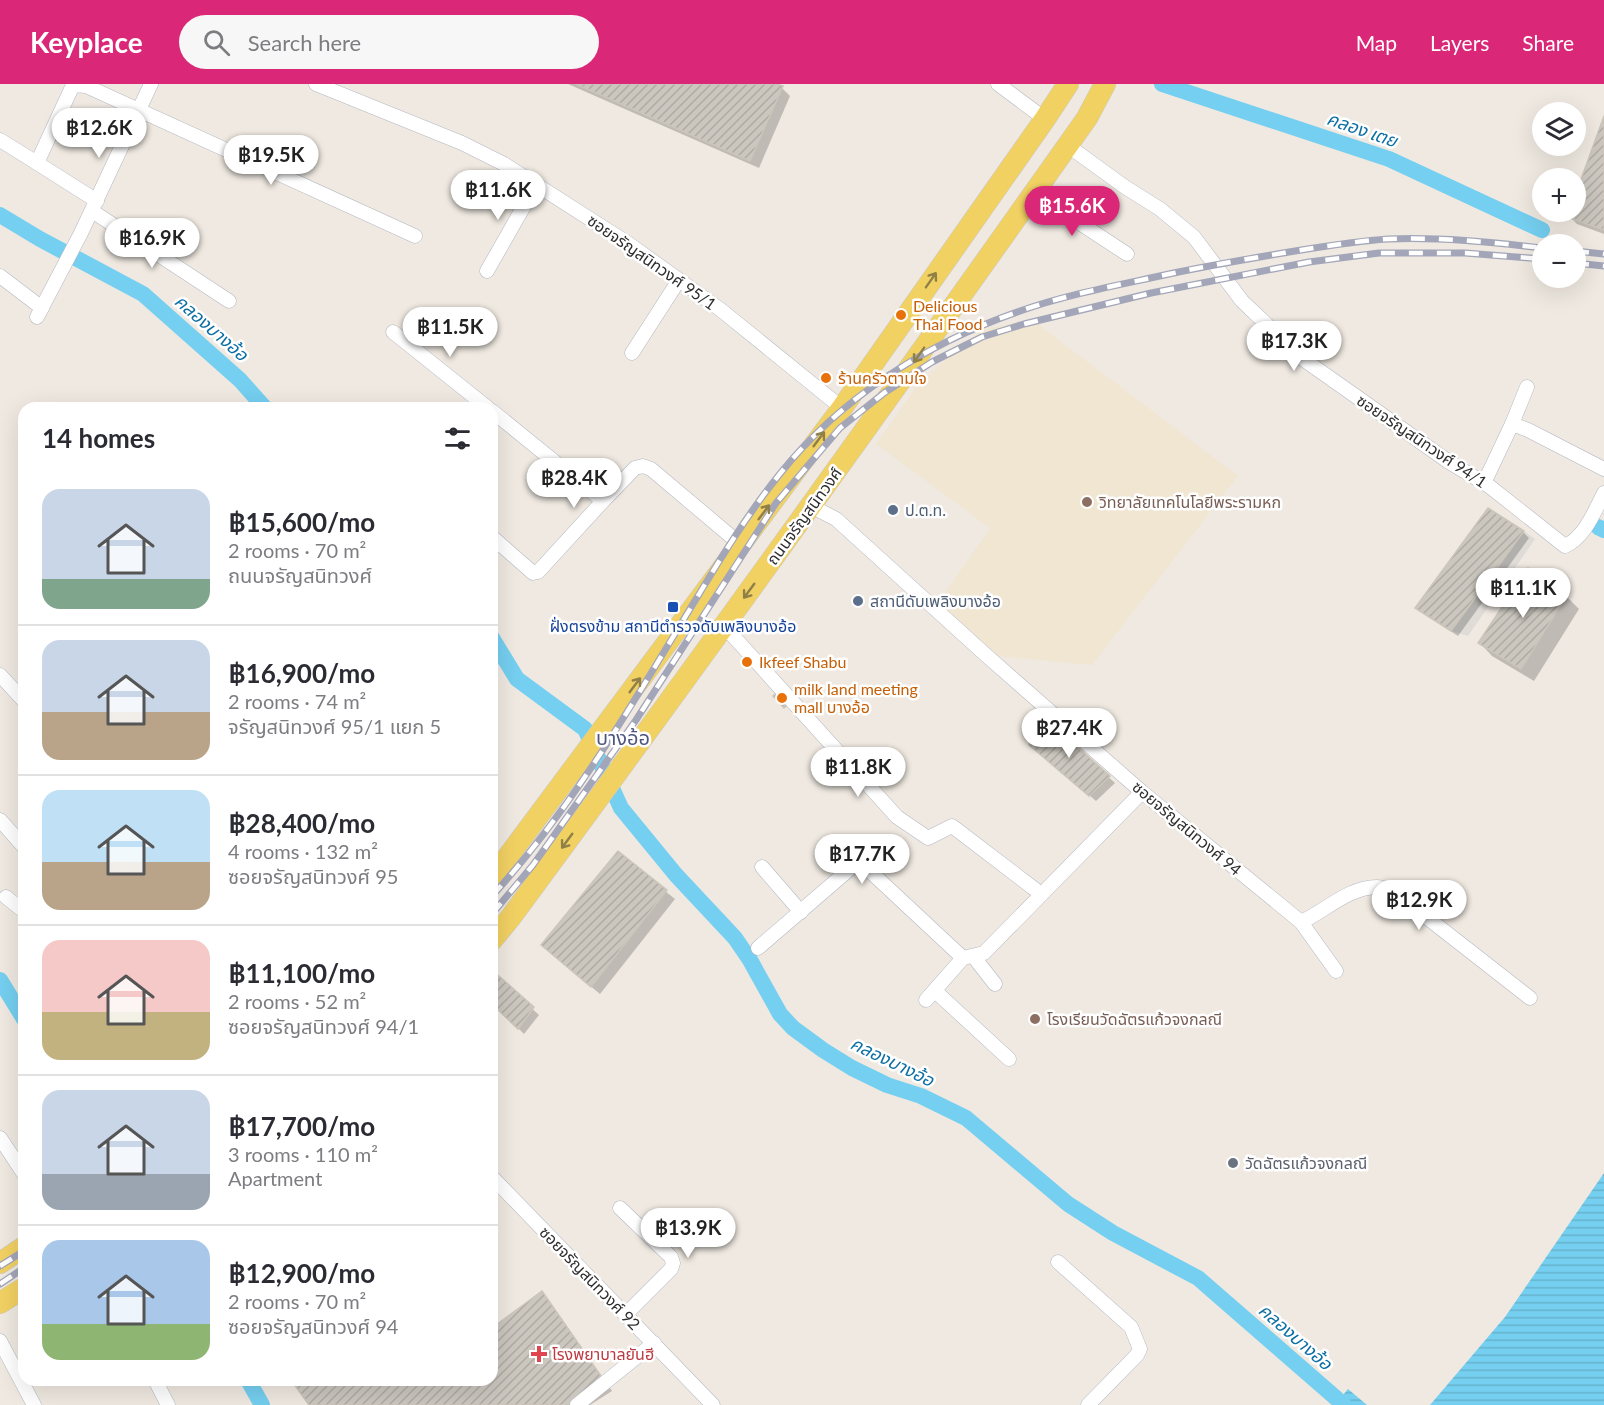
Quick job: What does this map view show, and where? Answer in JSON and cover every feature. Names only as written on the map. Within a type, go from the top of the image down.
[{"type":"main road","name":"ถนนจรัญสนิทวงศ์","points":[[498,870],[842,408],[1068,84]]},
{"type":"main road","name":"ถนนจรัญสนิทวงศ์","points":[[498,933],[620,770],[811,506],[1087,118],[1101,92]]},
{"type":"main road","points":[[784,486],[811,506]]},
{"type":"main road","points":[[741,544],[767,567]]},
{"type":"main road","points":[[0,1263],[18,1251]]},
{"type":"main road","points":[[0,1303],[18,1292]]},
{"type":"street","points":[[0,276],[39,313],[74,247],[151,84]]},
{"type":"street","name":"ซอยจรัญสนิทวงศ์ 95/1","points":[[316,84],[462,143],[504,164],[629,244],[721,310],[842,408]]},
{"type":"street","points":[[998,84],[1045,119]]},
{"type":"street","points":[[36,163],[73,85],[86,86],[415,236]]},
{"type":"street","points":[[0,140],[36,163],[229,301]]},
{"type":"street","name":"ซอยจรัญสนิทวงศ์ 94/1","points":[[1067,146],[1160,209],[1194,237],[1242,302],[1303,359],[1449,462],[1484,483],[1565,546],[1574,542],[1584,529],[1604,493]]},
{"type":"street","points":[[487,272],[536,185]]},
{"type":"street","points":[[1034,193],[1127,254]]},
{"type":"street","points":[[632,353],[679,280]]},
{"type":"street","points":[[393,332],[480,402]]},
{"type":"street","points":[[1484,483],[1527,387]]},
{"type":"street","points":[[498,416],[603,501]]},
{"type":"street","points":[[1512,424],[1604,469]]},
{"type":"street","points":[[498,543],[533,573],[538,572],[635,468],[643,466],[651,469],[741,544]]},
{"type":"street","name":"ซอยจรัญสนิทวงศ์ 94","points":[[811,506],[836,519],[987,657],[1142,792],[1301,922],[1336,971]]},
{"type":"street","points":[[724,626],[897,817],[928,838],[952,826],[1041,894]]},
{"type":"street","points":[[0,675],[18,694]]},
{"type":"street","points":[[1009,1059],[930,995],[968,957],[984,953],[1142,792]]},
{"type":"street","points":[[0,820],[18,840]]},
{"type":"street","points":[[758,948],[860,861],[995,984]]},
{"type":"street","points":[[762,867],[801,912]]},
{"type":"street","points":[[1301,922],[1325,907],[1353,894],[1379,886],[1402,898],[1530,998]]},
{"type":"street","points":[[6,897],[18,907]]},
{"type":"street","points":[[0,1138],[18,1165]]},
{"type":"street","name":"ซอยจรัญสนิทวงศ์ 92","points":[[498,1183],[713,1405]]},
{"type":"street","points":[[620,1208],[670,1257],[673,1263],[671,1269],[626,1314]]},
{"type":"street","points":[[1058,1262],[1131,1327],[1140,1349],[1137,1355],[1088,1405]]},
{"type":"street","points":[[0,1341],[18,1375]]},
{"type":"street","points":[[577,1405],[654,1343]]},
{"type":"street","points":[[24,1386],[34,1405]]},
{"type":"street","points":[[158,1386],[168,1405]]},
{"type":"shaded area","name":"วิทยาลัยเทคโนโลยีพระรามหก","points":[[1031,319],[1238,476],[1092,665],[996,656],[939,602],[990,528],[876,444],[919,383],[981,330]]},
{"type":"shaded area","points":[[1524,531],[1535,539],[1468,636],[1451,631]]},
{"type":"water","points":[[1604,1173],[1604,1405],[1430,1405],[1505,1317]]},
{"type":"water","points":[[1348,1389],[1367,1405],[1335,1405]]},
{"type":"building","points":[[576,84],[777,84],[783,86],[750,161]]},
{"type":"building","points":[[1604,116],[1604,230],[1581,222],[1586,222],[1585,168]]},
{"type":"building","points":[[1488,508],[1524,531],[1451,631],[1415,608]]},
{"type":"building","points":[[1528,568],[1567,595],[1521,669],[1478,643]]},
{"type":"building","name":"milk land meeting mall บางอ้อ","points":[[780,690],[792,701],[784,708],[773,696]]},
{"type":"building","points":[[1048,721],[1110,776],[1089,796],[1029,745]]},
{"type":"building","points":[[618,851],[667,890],[591,987],[541,945]]},
{"type":"building","points":[[498,975],[534,1007],[518,1029],[498,1010]]},
{"type":"building","name":"โรงพยาบาลยันฮี","points":[[542,1291],[605,1382],[568,1405],[309,1405],[295,1386],[498,1386],[498,1324]]},
{"type":"waterway","name":"คลอง เตย","points":[[1162,84],[1389,159],[1542,230]]},
{"type":"waterway","name":"คลองบางอ้อ","points":[[0,215],[143,294],[240,380],[260,402]]},
{"type":"waterway","points":[[1598,527],[1604,530]]},
{"type":"waterway","name":"คลองบางอ้อ","points":[[498,648],[517,679],[585,729],[621,808],[676,875],[735,938],[780,1014],[793,1028],[852,1068],[887,1085],[921,1096],[966,1118],[1068,1204],[1113,1233],[1198,1278],[1344,1405]]},
{"type":"waterway","points":[[0,980],[18,1009]]},
{"type":"waterway","points":[[251,1386],[262,1405]]},
{"type":"railway","points":[[498,889],[569,800],[637,697],[727,549],[779,475],[829,421],[888,376],[952,339],[1020,311],[1075,295],[1185,271],[1342,244],[1388,239],[1465,240],[1532,247]]},
{"type":"railway","points":[[1586,252],[1604,254]]},
{"type":"railway","points":[[498,907],[533,865],[636,720],[776,503],[840,428],[884,393],[932,362],[982,337],[1024,324],[1151,293],[1309,262],[1379,253],[1465,253],[1532,258]]},
{"type":"railway","points":[[1586,264],[1604,266]]},
{"type":"railway","points":[[0,1266],[18,1255]]},
{"type":"railway","points":[[0,1284],[18,1272]]},
{"type":"place","name":"Delicious Thai Food","points":[[901,315]]},
{"type":"place","name":"ร้านครัวตามใจ","points":[[826,378]]},
{"type":"place","name":"วิทยาลัยเทคโนโลยีพระรามหก","points":[[1087,502]]},
{"type":"place","name":"ป.ต.ท.","points":[[893,510]]},
{"type":"place","name":"สถานีดับเพลิงบางอ้อ","points":[[858,601]]},
{"type":"place","name":"ฝั่งตรงข้าม สถานีตำรวจดับเพลิงบางอ้อ","points":[[673,607]]},
{"type":"place","name":"Ikfeef Shabu","points":[[747,662]]},
{"type":"place","name":"milk land meeting mall บางอ้อ","points":[[782,698]]},
{"type":"place","name":"โรงเรียนวัดฉัตรแก้วจงกลณี","points":[[1035,1019]]},
{"type":"place","name":"วัดฉัตรแก้วจงกลณี","points":[[1233,1163]]},
{"type":"place","name":"โรงพยาบาลยันฮี","points":[[539,1354]]},
{"type":"district","name":"บางอ้อ","points":[[623,738]]}]
